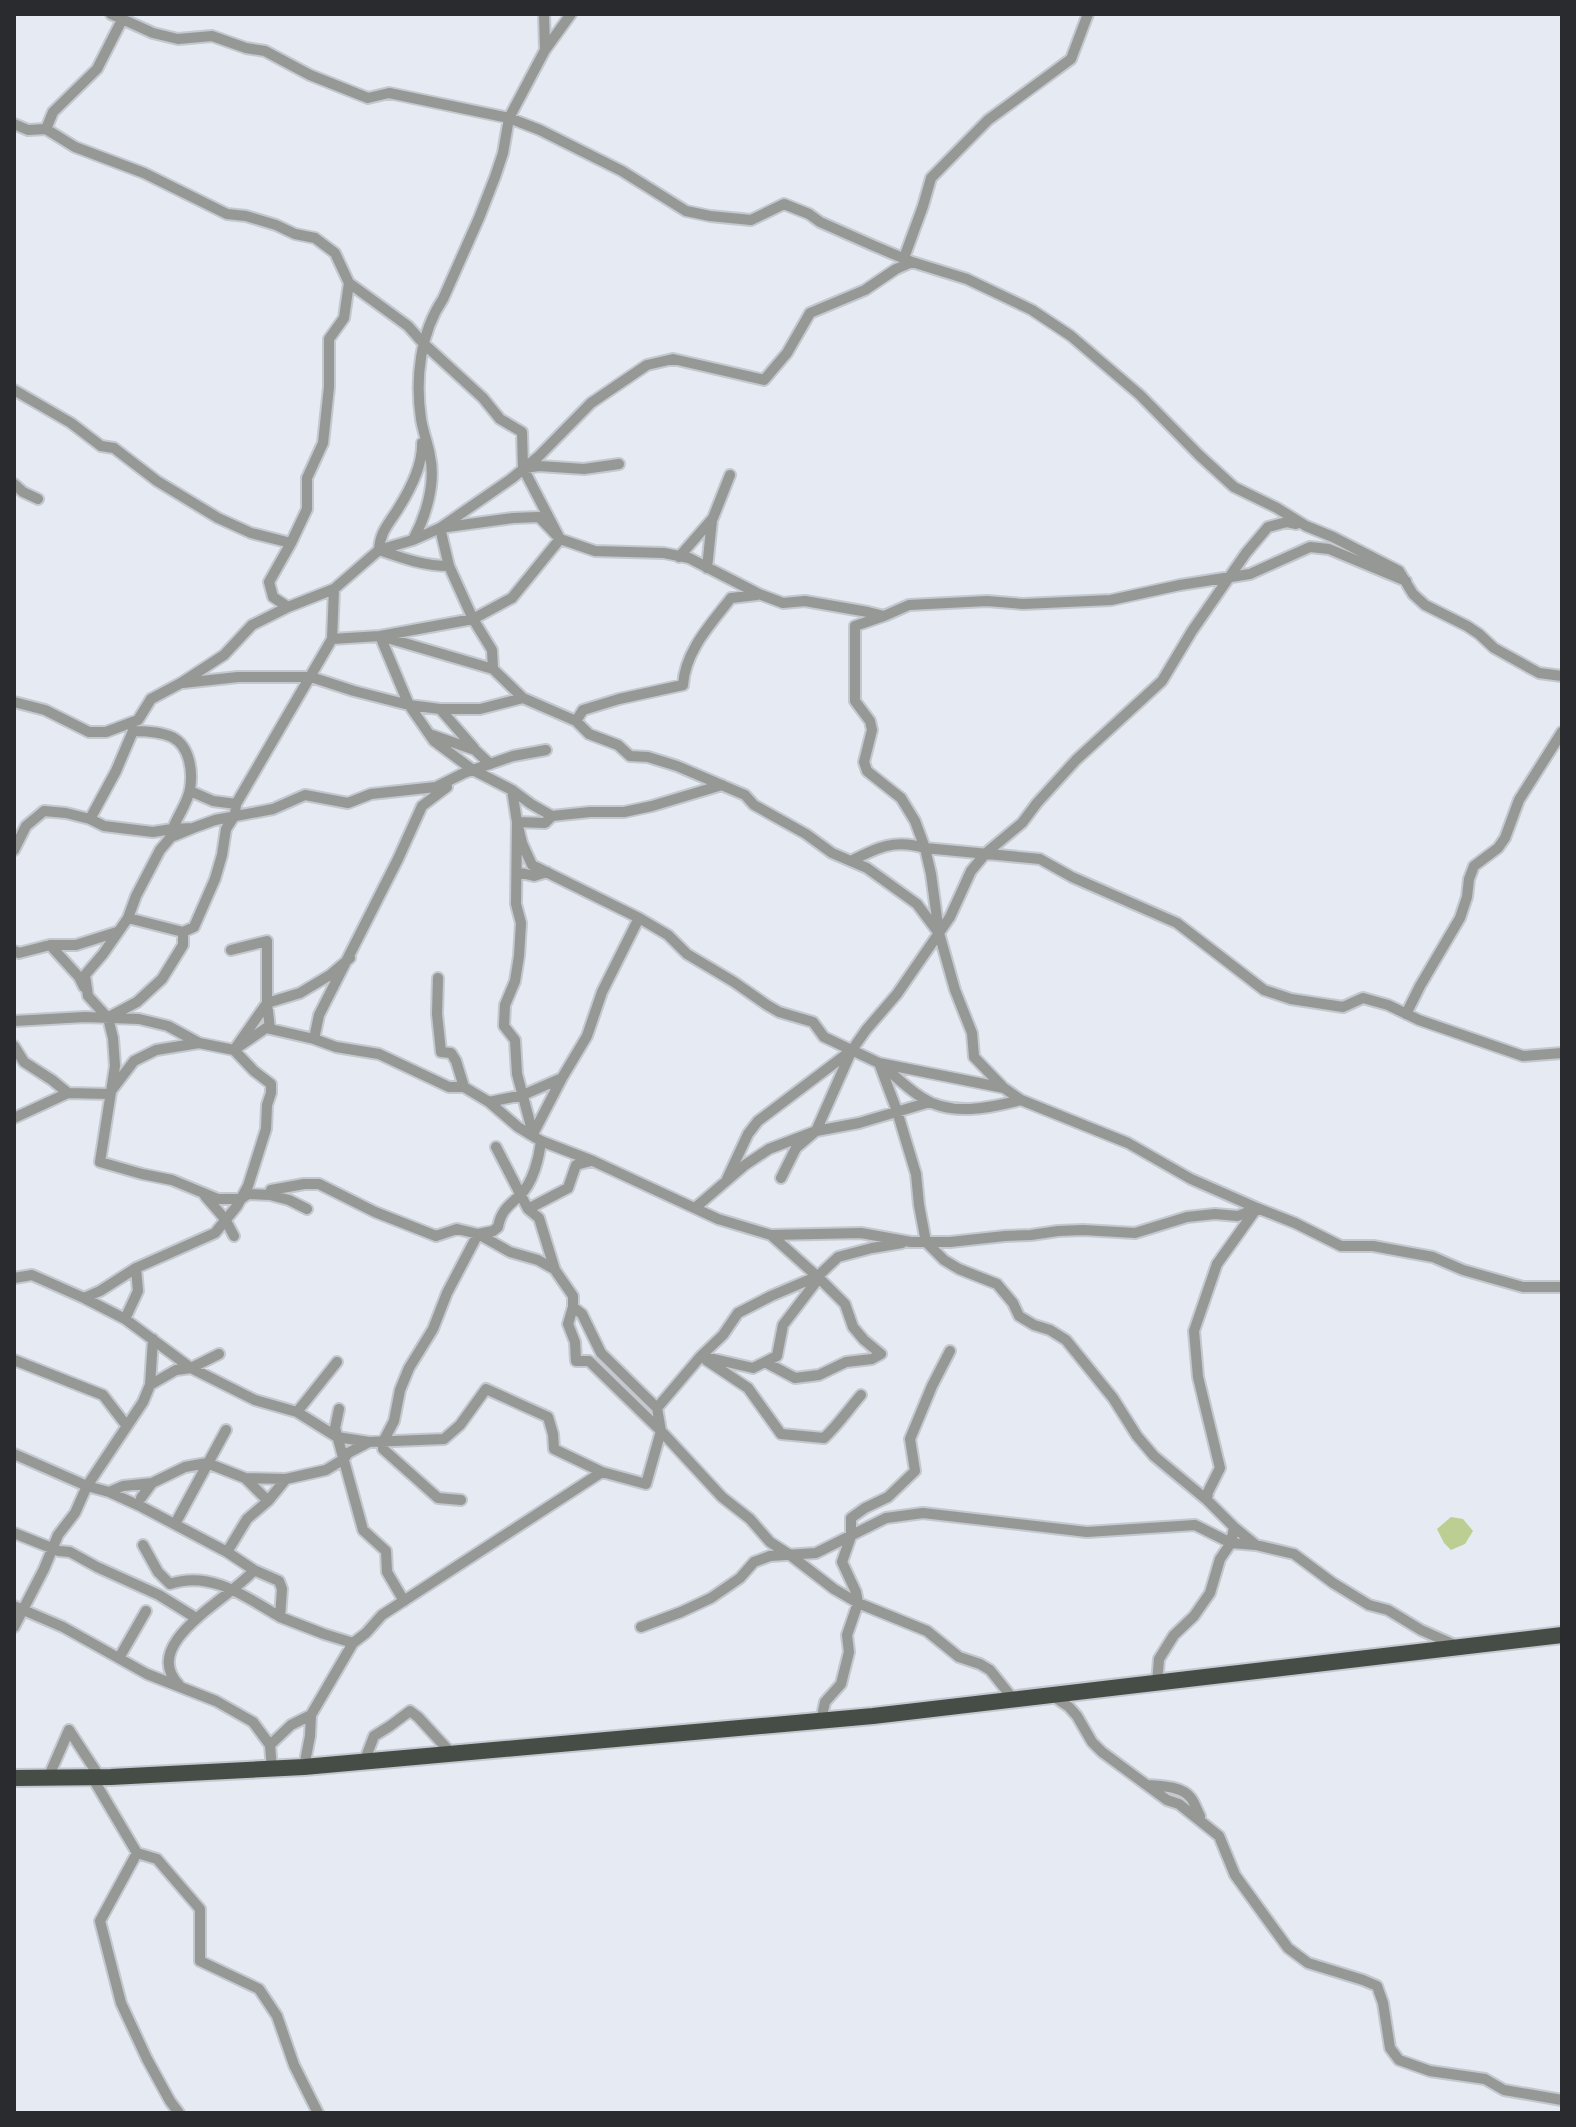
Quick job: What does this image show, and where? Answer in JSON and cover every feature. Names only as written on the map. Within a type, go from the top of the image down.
[{"type":"highway","points":[[14,1778],[304,1767],[821,1721],[1562,1635]]},
{"type":"street","points":[[111,14],[153,33],[178,39],[212,36],[265,51],[310,75],[368,98],[389,93],[509,118],[622,171],[686,211],[751,220],[784,204],[908,260],[967,279],[1000,294],[1032,310],[1071,336],[1140,395],[1234,487],[1399,571],[1413,594],[1425,605],[1467,626],[1494,648],[1539,673],[1562,676]]},
{"type":"street","points":[[544,14],[545,50]]},
{"type":"street","points":[[379,550],[380,538],[407,493],[422,456],[418,377],[423,343],[495,177],[509,118],[545,50],[571,14]]},
{"type":"street","points":[[90,819],[151,699],[224,655],[252,625],[334,589],[379,550],[440,528],[511,479],[538,457],[591,403],[647,365],[673,359],[764,380],[787,353],[810,313],[865,290],[908,260],[931,178],[988,120],[1071,59],[1088,14]]},
{"type":"street","points":[[46,129],[53,112],[97,69],[123,18]]},
{"type":"street","points":[[14,124],[28,130],[46,129],[75,147],[144,173],[227,214],[246,216],[315,238],[335,253],[349,283],[408,326],[461,376],[500,419],[522,432],[523,468],[560,539]]},
{"type":"street","points":[[288,607],[273,597],[269,582],[307,509],[307,478],[323,443],[329,387],[329,339],[344,318],[349,283]]},
{"type":"street","points":[[14,390],[71,423],[101,446],[114,448],[157,481],[218,518],[251,533],[291,543]]},
{"type":"street","points":[[413,540],[431,491],[431,460],[421,421]]},
{"type":"street","points":[[523,468],[584,469],[619,464]]},
{"type":"street","points":[[707,568],[713,518],[730,475]]},
{"type":"street","points":[[14,484],[38,499]]},
{"type":"street","points":[[440,528],[539,517],[560,539],[595,551],[643,551],[689,558],[783,603],[805,601],[884,616]]},
{"type":"street","points":[[679,557],[713,518]]},
{"type":"street","points":[[781,1178],[796,1148],[816,1131],[852,1050],[897,994],[950,917],[971,871],[986,853],[1022,823],[1076,760],[1162,681],[1192,631],[1246,553],[1268,527],[1287,522],[1306,526]]},
{"type":"street","points":[[440,528],[449,566],[473,619],[492,650],[493,669]]},
{"type":"street","points":[[332,639],[380,636],[473,619],[512,598],[560,539]]},
{"type":"street","points":[[1406,581],[1329,549],[1310,547],[1250,574],[1098,601],[909,605],[855,626],[855,701],[870,721],[872,730],[864,762],[867,771],[901,798],[915,821],[931,874],[939,933],[955,990],[972,1033],[974,1057],[1004,1088],[1021,1100],[1128,1143],[1191,1179],[1341,1246],[1373,1246],[1433,1257],[1463,1270],[1523,1287],[1562,1287]]},
{"type":"street","points":[[379,550],[425,565],[449,566]]},
{"type":"street","points":[[128,918],[183,932],[194,927],[199,920],[215,879],[226,829],[332,639],[334,589]]},
{"type":"street","points":[[576,721],[583,710],[683,685],[684,669],[703,635],[731,598],[759,594]]},
{"type":"street","points":[[380,636],[493,669],[523,698],[576,721],[589,734],[618,745],[630,756],[648,757],[677,766],[745,795],[754,805],[806,834],[832,853],[867,868],[917,904],[939,933]]},
{"type":"street","points":[[380,636],[409,705],[434,741],[473,770],[552,816],[624,812],[722,785]]},
{"type":"street","points":[[181,683],[238,677],[311,677],[409,705],[440,709],[480,709],[523,698]]},
{"type":"street","points":[[14,702],[45,710],[89,732],[106,732],[138,720]]},
{"type":"street","points":[[440,709],[490,764]]},
{"type":"street","points":[[88,996],[85,975],[128,918],[136,896],[190,791],[190,759],[181,745],[172,737],[133,731]]},
{"type":"street","points":[[1406,1014],[1460,918],[1474,866],[1498,848],[1505,838],[1519,800],[1562,732]]},
{"type":"street","points":[[429,734],[475,750]]},
{"type":"street","points":[[190,791],[236,810],[273,809],[305,795],[348,803],[371,794],[436,787],[513,756],[546,750]]},
{"type":"street","points":[[314,1039],[319,1015],[350,958],[422,806],[454,780]]},
{"type":"street","points":[[512,790],[522,843],[532,865],[668,935],[687,954],[767,1005],[779,1012],[813,1022],[824,1037],[879,1063],[930,1102],[939,1106],[978,1109],[1021,1100]]},
{"type":"street","points":[[14,852],[26,826],[44,811],[90,819],[104,826],[171,833],[193,828],[236,810]]},
{"type":"street","points":[[517,822],[545,823],[552,816]]},
{"type":"street","points":[[478,1234],[498,1227],[499,1219],[511,1201],[520,1195],[537,1166],[537,1138],[517,1074],[515,1040],[504,1026],[505,1005],[515,981],[519,956],[521,923],[516,904],[517,822]]},
{"type":"street","points":[[851,861],[880,846],[908,843],[925,848],[1040,859],[1072,877],[1177,923],[1264,990],[1291,999],[1343,1007],[1363,998],[1523,1056],[1562,1053]]},
{"type":"street","points":[[517,872],[534,876],[547,872]]},
{"type":"street","points":[[537,1138],[562,1078],[587,1036],[602,992],[639,918]]},
{"type":"street","points":[[14,951],[19,953],[50,945],[76,945],[117,932]]},
{"type":"street","points":[[108,1018],[137,1002],[162,979],[183,945],[183,932]]},
{"type":"street","points":[[231,950],[267,941],[270,1029]]},
{"type":"street","points":[[50,945],[79,977],[88,996],[108,1018],[113,1038],[115,1066],[100,1162],[172,1180],[218,1199],[241,1199]]},
{"type":"street","points":[[234,1050],[267,1003],[300,993],[330,975],[350,958]]},
{"type":"street","points":[[438,978],[437,1014],[441,1052],[451,1053],[454,1057],[464,1087]]},
{"type":"street","points":[[14,1021],[85,1017],[139,1019],[168,1026],[199,1043],[234,1050],[271,1084],[266,1129],[241,1199]]},
{"type":"street","points":[[234,1050],[266,1028],[336,1047],[379,1054],[449,1087],[464,1087],[537,1138],[718,1219],[771,1235],[861,1233],[911,1242]]},
{"type":"street","points":[[110,1094],[134,1061],[156,1050],[199,1043]]},
{"type":"street","points":[[14,1046],[24,1062],[68,1093]]},
{"type":"street","points":[[727,1179],[748,1134],[758,1121],[852,1050]]},
{"type":"street","points":[[879,1063],[1004,1088]]},
{"type":"street","points":[[879,1063],[916,1174],[926,1242],[944,1260],[959,1269],[997,1284],[1013,1303],[1019,1316],[1066,1340],[1154,1456],[1256,1545]]},
{"type":"street","points":[[489,1102],[523,1095],[562,1078]]},
{"type":"street","points":[[14,1118],[68,1093],[110,1094]]},
{"type":"street","points":[[696,1207],[727,1179],[769,1149],[816,1131],[859,1123],[930,1102]]},
{"type":"street","points":[[496,1147],[528,1209],[539,1218],[555,1270],[573,1296],[568,1324],[575,1342],[576,1361],[589,1361],[770,1542],[858,1603],[927,1631],[959,1657],[990,1670],[1014,1700]]},
{"type":"street","points":[[528,1209],[568,1188],[576,1165],[593,1161]]},
{"type":"street","points":[[270,1195],[271,1190],[319,1184],[375,1212],[436,1236],[457,1229],[478,1234],[510,1252],[538,1260],[555,1270]]},
{"type":"street","points":[[201,1191],[225,1219],[234,1236],[215,1233]]},
{"type":"street","points":[[84,1298],[136,1268],[215,1233],[248,1194],[270,1195],[307,1209]]},
{"type":"street","points":[[701,1356],[753,1368],[777,1356],[783,1325],[838,1257],[911,1242],[950,1242],[1083,1230],[1135,1233],[1187,1217],[1215,1214],[1238,1216],[1257,1208]]},
{"type":"street","points":[[1207,1500],[1220,1468],[1198,1377],[1194,1331],[1217,1264],[1257,1208]]},
{"type":"street","points":[[461,1500],[438,1498],[383,1449],[383,1442],[394,1421],[400,1390],[409,1368],[433,1329],[447,1293],[478,1234]]},
{"type":"street","points":[[765,1362],[795,1378],[819,1375],[846,1362],[872,1359],[881,1354],[853,1327],[845,1304],[771,1235]]},
{"type":"street","points":[[125,1319],[138,1291],[136,1268]]},
{"type":"street","points":[[14,1278],[32,1275],[84,1298],[125,1319],[191,1368],[255,1400],[297,1412],[337,1437],[369,1442],[444,1439],[460,1425],[486,1389],[548,1417],[554,1449],[602,1472],[646,1484],[661,1431],[657,1408],[601,1353],[582,1314],[573,1307]]},
{"type":"street","points":[[657,1408],[701,1356],[715,1331],[738,1313],[819,1277]]},
{"type":"street","points":[[14,1627],[18,1607],[58,1535],[75,1513],[87,1486],[143,1402],[150,1385],[153,1339]]},
{"type":"street","points":[[821,1721],[825,1702],[841,1684],[849,1652],[847,1635],[858,1603],[842,1562],[851,1536],[851,1518],[888,1497],[915,1471],[910,1439],[950,1351]]},
{"type":"street","points":[[150,1385],[176,1370],[191,1368],[219,1354]]},
{"type":"street","points":[[701,1356],[748,1388],[781,1434],[824,1438],[861,1395]]},
{"type":"street","points":[[14,1360],[103,1395],[126,1425]]},
{"type":"street","points":[[297,1412],[337,1362]]},
{"type":"street","points":[[339,1409],[335,1428],[363,1530],[386,1551],[387,1572],[404,1601]]},
{"type":"street","points":[[175,1524],[226,1430]]},
{"type":"street","points":[[109,1492],[123,1486],[152,1483],[185,1467],[207,1463],[245,1478],[286,1479],[326,1470],[369,1442]]},
{"type":"street","points":[[14,1454],[87,1486],[142,1502],[254,1570],[279,1581],[282,1589],[280,1617]]},
{"type":"street","points":[[304,1767],[311,1715],[353,1643],[382,1615],[602,1472]]},
{"type":"street","points":[[245,1478],[268,1501]]},
{"type":"street","points":[[227,1552],[247,1519],[268,1501],[286,1479]]},
{"type":"street","points":[[142,1502],[152,1483]]},
{"type":"street","points":[[137,1485],[142,1502]]},
{"type":"street","points":[[641,1627],[711,1598],[740,1578],[754,1562],[770,1556],[816,1553],[886,1518],[923,1513],[1087,1532],[1195,1525],[1231,1543],[1294,1554],[1358,1599],[1388,1610],[1421,1630],[1459,1647]]},
{"type":"street","points":[[1157,1683],[1159,1659],[1174,1635],[1194,1616],[1210,1593],[1220,1559],[1231,1543],[1234,1527]]},
{"type":"street","points":[[14,1533],[59,1551],[70,1552],[138,1584],[196,1618]]},
{"type":"street","points":[[143,1545],[158,1572],[170,1584],[185,1579],[233,1589],[280,1617],[353,1643]]},
{"type":"street","points":[[183,1690],[171,1676],[168,1661],[181,1632],[244,1583],[254,1570]]},
{"type":"street","points":[[18,1607],[63,1627],[147,1674],[216,1701],[253,1722],[270,1745],[272,1769]]},
{"type":"street","points":[[119,1658],[146,1611]]},
{"type":"street","points":[[1053,1696],[1077,1716],[1092,1742],[1102,1752],[1167,1800],[1179,1804],[1219,1836],[1235,1875],[1288,1948],[1308,1963],[1377,1986],[1390,2048],[1399,2060],[1430,2071],[1485,2079],[1504,2090],[1562,2100]]},
{"type":"street","points":[[364,1762],[374,1736],[410,1711],[451,1753]]},
{"type":"street","points":[[270,1745],[291,1725],[311,1715]]},
{"type":"street","points":[[48,1778],[69,1730],[137,1853],[157,1859],[200,1909],[200,1961],[259,1989],[277,2016],[294,2065],[318,2113]]},
{"type":"street","points":[[137,1853],[100,1921],[121,2003],[147,2059],[179,2113]]},
{"type":"green space","points":[[1451,1517],[1463,1519],[1473,1531],[1465,1544],[1451,1550],[1437,1529]]}]
